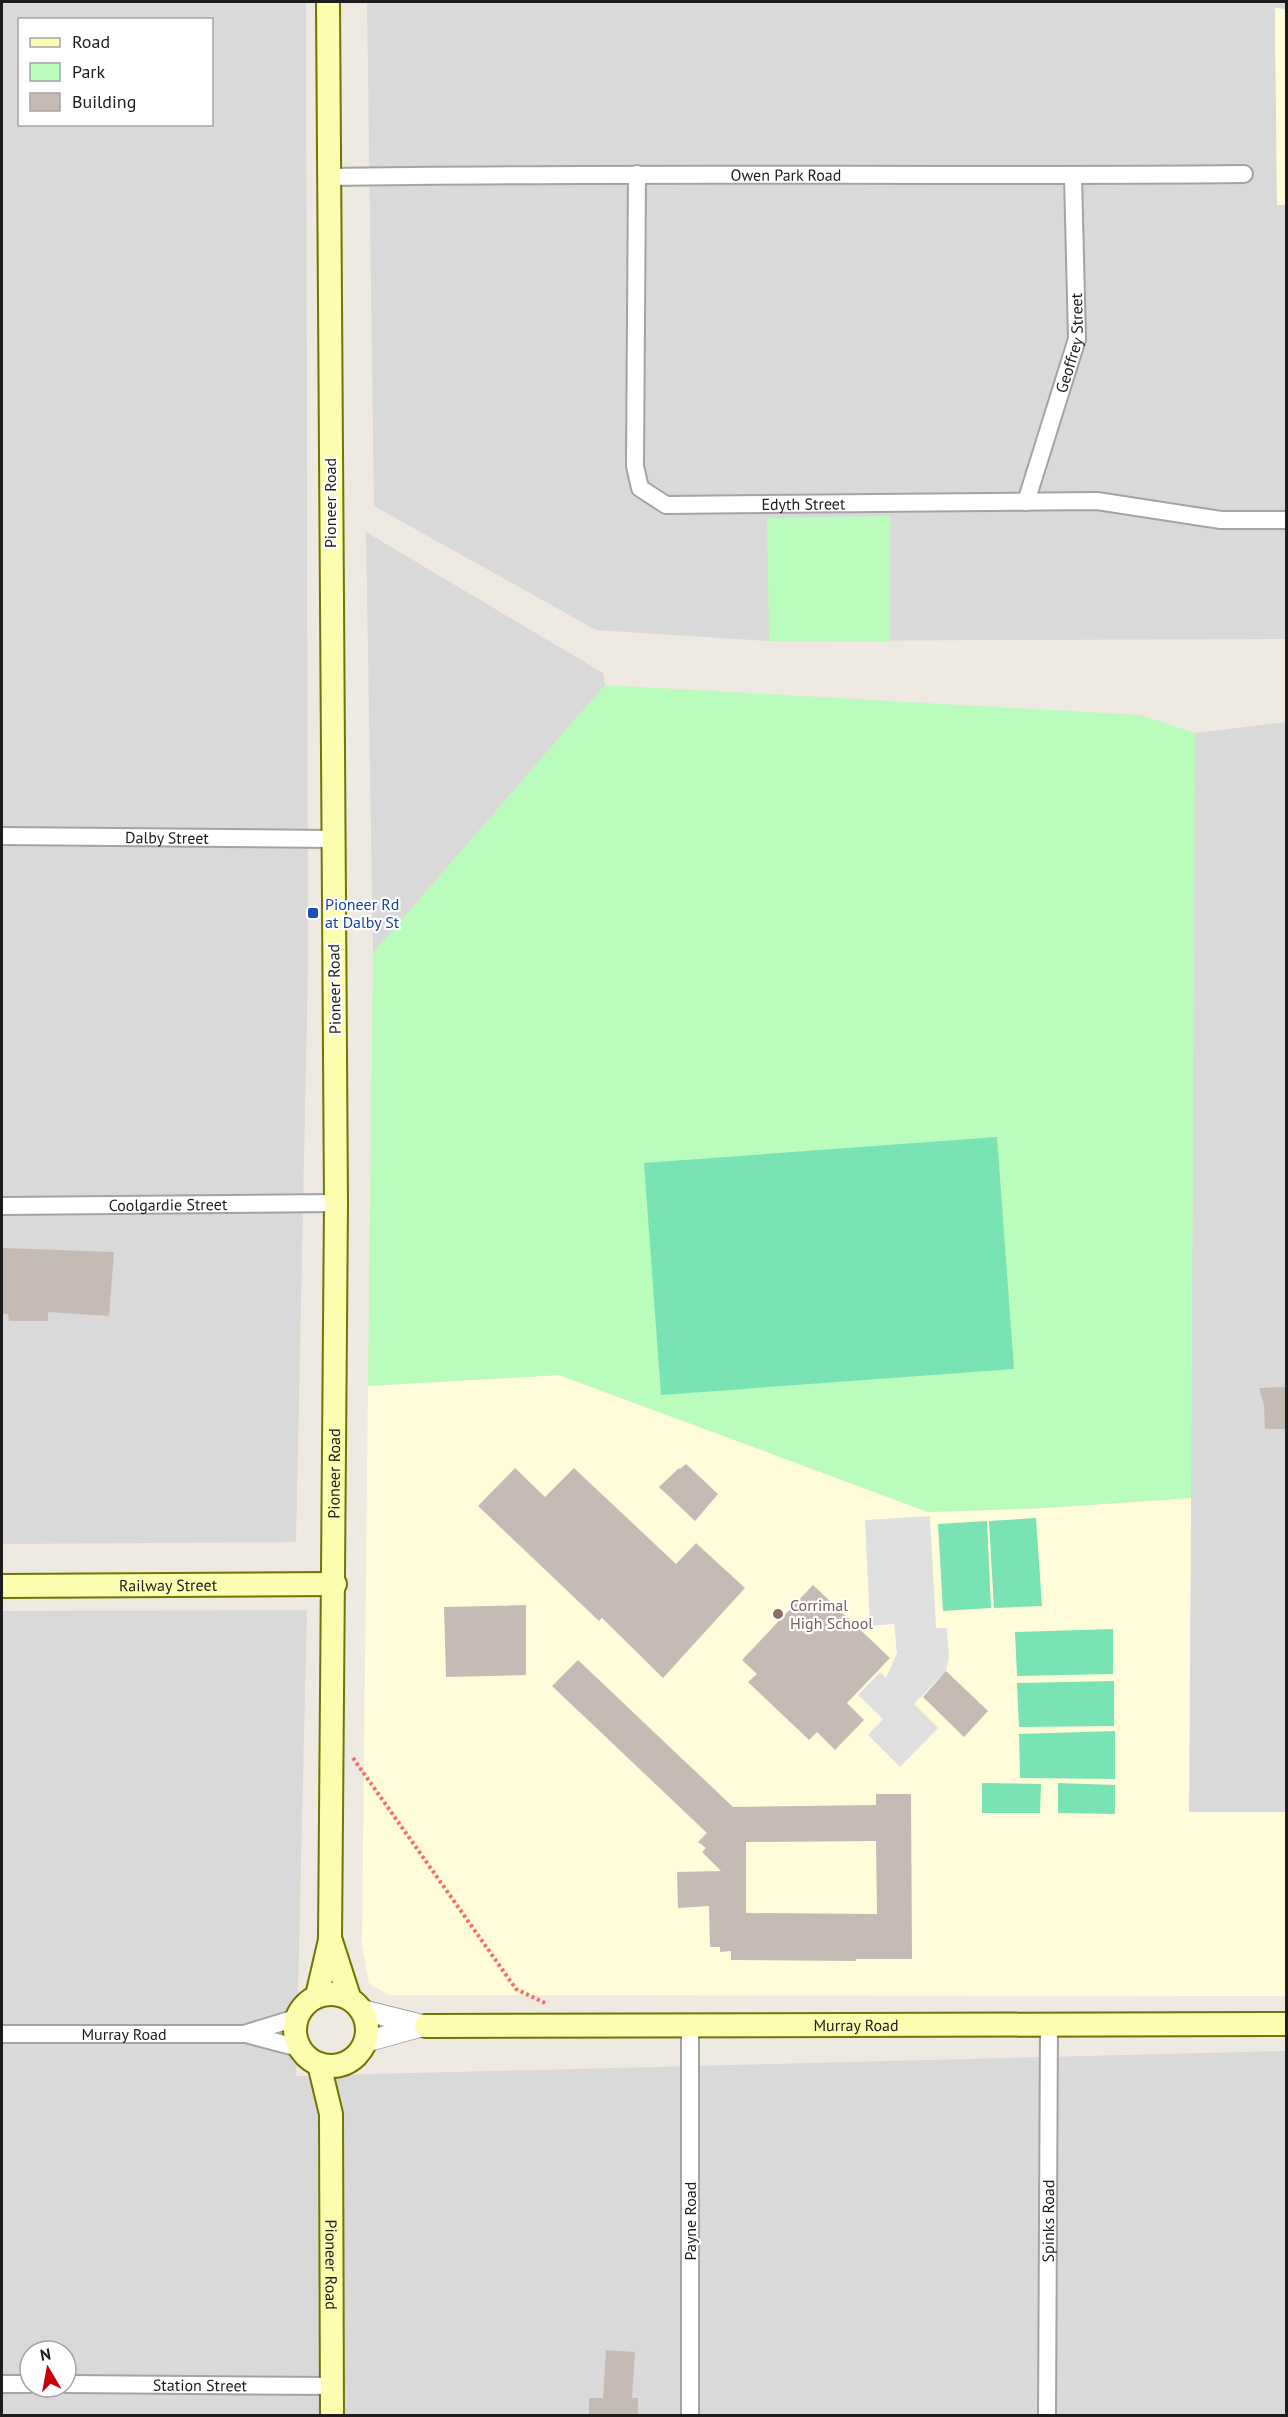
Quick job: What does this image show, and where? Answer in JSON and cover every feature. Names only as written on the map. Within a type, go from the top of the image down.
[{"type":"main road","name":"Pioneer Road","points":[[318,1996],[330,1940],[335,1584],[336,1203],[328,2]]},
{"type":"main road","name":"Railway Street","points":[[2,1586],[335,1584]]},
{"type":"main road","name":"Pioneer Road","points":[[330,1940],[356,2004]]},
{"type":"main road","points":[[333,1993],[356,2004],[368,2024],[361,2052],[349,2062],[336,2066],[319,2064],[308,2058],[299,2048],[294,2032],[296,2018],[305,2004],[318,1996],[333,1993]]},
{"type":"main road","name":"Murray Road","points":[[426,2026],[1287,2024]]},
{"type":"main road","name":"Pioneer Road","points":[[331,2114],[349,2062]]},
{"type":"main road","name":"Pioneer Road","points":[[319,2064],[331,2114],[332,2415]]},
{"type":"street","name":"Owen Park Road","points":[[328,177],[637,174],[1072,176],[1244,174]]},
{"type":"street","name":"Edyth Street","points":[[637,174],[635,466],[640,488],[666,505],[1097,501],[1221,520],[1287,520]]},
{"type":"street","name":"Geoffrey Street","points":[[1026,502],[1077,339],[1072,176]]},
{"type":"street","name":"Dalby Street","points":[[2,836],[333,839]]},
{"type":"street","name":"Coolgardie Street","points":[[2,1206],[336,1203]]},
{"type":"street","name":"Murray Road","points":[[356,2004],[426,2026]]},
{"type":"street","name":"Murray Road","points":[[246,2034],[296,2018]]},
{"type":"street","name":"Spinks Road","points":[[1047,2415],[1049,2025]]},
{"type":"street","name":"Murray Road","points":[[365,2042],[426,2026]]},
{"type":"street","name":"Payne Road","points":[[690,2026],[690,2415]]},
{"type":"street","name":"Murray Road","points":[[2,2034],[246,2034],[299,2048]]},
{"type":"street","points":[[2,2384],[18,2384]]},
{"type":"street","name":"Station Street","points":[[78,2384],[332,2386]]},
{"type":"path","points":[[333,1729],[516,1989],[552,2006]]},
{"type":"shaded area","points":[[2,2],[306,2],[308,967],[296,1542],[2,1544]]},
{"type":"shaded area","points":[[367,2],[1286,2],[1286,9],[1275,9],[1277,205],[1286,205],[1286,639],[769,641],[596,630],[374,506]]},
{"type":"shaded area","points":[[1275,8],[1286,9],[1286,205],[1277,205]]},
{"type":"shaded area","points":[[366,532],[603,673],[605,685],[373,953]]},
{"type":"shaded area","points":[[1286,722],[1286,1812],[1189,1812],[1195,733]]},
{"type":"shaded area","name":"Corrimal High School","points":[[559,1375],[928,1512],[1044,1508],[1191,1498],[1189,1812],[1286,1812],[1286,1996],[390,1995],[369,1984],[362,1945],[368,1386]]},
{"type":"shaded area","points":[[930,1516],[936,1628],[947,1628],[949,1658],[946,1671],[914,1704],[938,1728],[900,1767],[868,1735],[883,1719],[858,1695],[880,1672],[886,1678],[897,1653],[894,1624],[870,1626],[865,1520]]},
{"type":"shaded area","points":[[307,1610],[296,2076],[1286,2051],[1286,2415],[2,2415],[2,1611]]},
{"type":"green space","points":[[890,516],[890,642],[769,641],[767,518]]},
{"type":"green space","points":[[605,685],[1140,715],[1195,733],[1191,1498],[1044,1508],[928,1512],[559,1375],[368,1386],[373,953]]},
{"type":"green space","points":[[997,1137],[1014,1369],[661,1395],[644,1163]]},
{"type":"green space","points":[[1036,1518],[1042,1606],[994,1608],[989,1521]]},
{"type":"green space","points":[[987,1521],[991,1608],[943,1611],[938,1524]]},
{"type":"green space","points":[[1113,1629],[1113,1674],[1017,1676],[1015,1632]]},
{"type":"green space","points":[[1114,1681],[1114,1726],[1019,1727],[1017,1683]]},
{"type":"green space","points":[[1115,1731],[1115,1779],[1020,1778],[1019,1734]]},
{"type":"green space","points":[[982,1783],[1041,1784],[1040,1813],[982,1813]]},
{"type":"green space","points":[[1058,1783],[1115,1785],[1115,1814],[1058,1813]]},
{"type":"building","points":[[3,1248],[114,1252],[109,1316],[48,1312],[48,1321],[9,1321],[8,1314],[3,1314]]},
{"type":"building","points":[[1287,1387],[1287,1429],[1265,1429],[1264,1405],[1259,1388]]},
{"type":"building","points":[[686,1464],[718,1494],[695,1521],[659,1487]]},
{"type":"building","points":[[515,1468],[545,1497],[574,1468],[676,1564],[696,1543],[745,1588],[663,1678],[602,1618],[599,1621],[478,1506]]},
{"type":"building","points":[[813,1585],[890,1658],[847,1703],[864,1720],[835,1750],[817,1732],[809,1740],[748,1682],[757,1674],[742,1660]]},
{"type":"building","points":[[526,1605],[526,1675],[446,1677],[444,1607]]},
{"type":"building","points":[[578,1660],[733,1807],[876,1805],[876,1794],[911,1794],[912,1959],[731,1960],[731,1951],[720,1952],[720,1947],[710,1947],[709,1906],[678,1908],[677,1872],[721,1871],[702,1852],[706,1848],[698,1842],[707,1833],[552,1686]],"holes":[[[876,1841],[877,1914],[746,1913],[746,1842]]]},
{"type":"building","points":[[946,1671],[988,1711],[964,1737],[923,1697]]},
{"type":"building","points":[[606,2350],[635,2352],[632,2398],[638,2398],[638,2415],[589,2415],[589,2398],[603,2398]]},
{"type":"place","name":"Pioneer Rd at Dalby St","points":[[313,913]]},
{"type":"place","name":"Corrimal High School","points":[[778,1614]]}]
